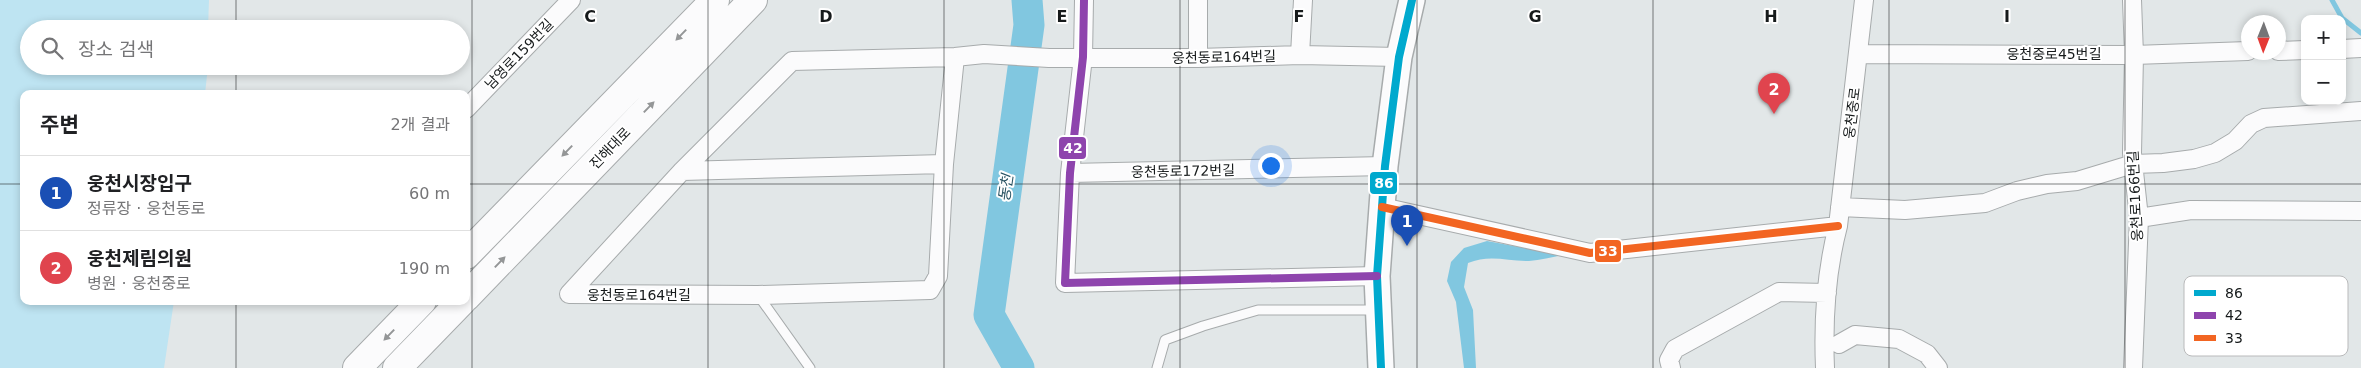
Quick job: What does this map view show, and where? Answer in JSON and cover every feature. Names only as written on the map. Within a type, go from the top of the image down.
[{"type":"highway","name":"진해대로","points":[[470,252],[715,0]]},
{"type":"highway","name":"진해대로","points":[[470,293],[753,0]]},
{"type":"highway","points":[[357,368],[418,305]]},
{"type":"highway","points":[[398,368],[458,305]]},
{"type":"main road","points":[[1382,368],[1377,276],[1385,166],[1399,57],[1412,0]]},
{"type":"street","name":"남영로159번길","points":[[470,105],[572,0]]},
{"type":"street","points":[[1084,0],[1084,57],[1070,173],[1065,283],[1377,276]]},
{"type":"street","points":[[1198,0],[1198,58]]},
{"type":"street","points":[[1300,55],[1303,0]]},
{"type":"street","name":"웅천중로","points":[[1824,368],[1823,327],[1831,254],[1838,226],[1864,0]]},
{"type":"street","name":"웅천로166번길","points":[[2132,0],[2134,55],[2133,164],[2139,218],[2133,368]]},
{"type":"street","points":[[2346,49],[2361,48]]},
{"type":"street","points":[[2286,51],[2301,50]]},
{"type":"street","name":"웅천중로45번길","points":[[1859,54],[2134,55],[2241,52]]},
{"type":"street","name":"웅천동로164번길","points":[[955,56],[944,164],[938,276],[930,290],[758,295],[569,294],[682,171],[792,61],[984,54],[1049,58],[1198,58],[1300,55],[1399,57]]},
{"type":"street","points":[[1840,207],[1905,210],[1985,202],[2017,190],[2077,180],[2133,164],[2163,163],[2214,153],[2235,141],[2251,124],[2264,118],[2361,111]]},
{"type":"street","points":[[682,171],[944,164]]},
{"type":"street","name":"웅천동로172번길","points":[[1070,173],[1385,166]]},
{"type":"street","points":[[1382,207],[1590,253],[1838,226]]},
{"type":"street","points":[[2139,218],[2191,210],[2361,211]]},
{"type":"street","points":[[1671,368],[1669,360],[1675,349],[1779,292],[1827,293]]},
{"type":"street","points":[[1839,344],[1855,335],[1899,339],[1928,354],[1938,368]]},
{"type":"lane","points":[[758,295],[810,368]]},
{"type":"lane","points":[[1157,368],[1165,340],[1203,326],[1258,310],[1380,310]]},
{"type":"shaded area","points":[[0,0],[209,0],[208,20],[20,20],[20,75],[207,75],[205,90],[20,90],[20,305],[173,305],[164,368],[0,368]]},
{"type":"water","points":[[1487,241],[1563,255],[1529,261],[1491,258],[1468,263],[1464,287],[1473,310],[1476,368],[1464,368],[1456,302],[1447,281],[1451,262],[1464,248]]},
{"type":"waterway","name":"동천","points":[[1019,368],[989,315],[1029,25],[1027,0]]},
{"type":"waterway","points":[[2332,0],[2342,18],[2361,33]]},
{"type":"transit line","name":"42","points":[[1084,0],[1083,57],[1070,173],[1065,283],[1377,276]]},
{"type":"transit line","name":"86","points":[[1381,368],[1377,276],[1385,166],[1399,57],[1412,0]]},
{"type":"transit line","name":"33","points":[[1382,207],[1590,253],[1838,226]]},
{"type":"place","name":"웅천제림의원","points":[[1774,114]]},
{"type":"place","name":"웅천시장입구","points":[[1407,246]]}]
